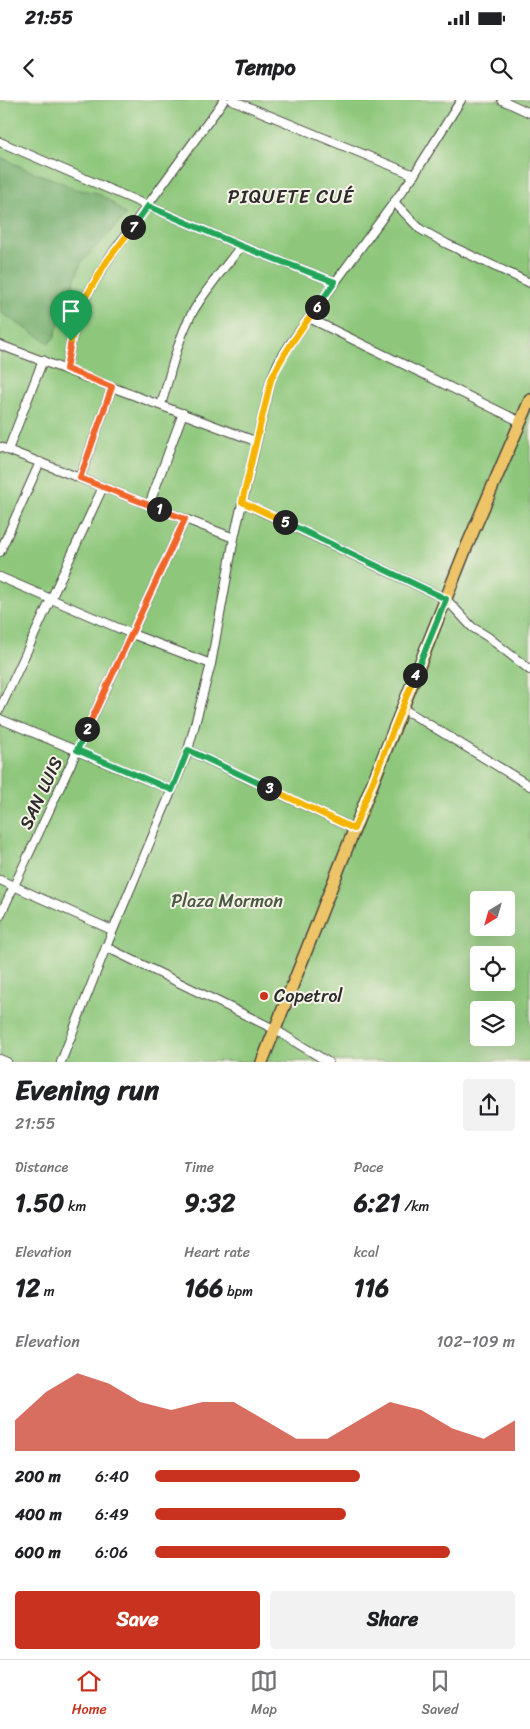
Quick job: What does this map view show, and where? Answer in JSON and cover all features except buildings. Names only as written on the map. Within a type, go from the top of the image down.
[{"type":"main road","points":[[262,1062],[446,599],[530,400]]},
{"type":"street","points":[[66,369],[71,341],[81,305],[107,261],[224,100]]},
{"type":"street","points":[[232,100],[414,175]]},
{"type":"street","points":[[61,1062],[112,930],[188,750],[211,664],[234,538],[255,441],[271,380],[278,363],[414,175],[461,100]]},
{"type":"street","points":[[502,100],[530,113]]},
{"type":"street","points":[[0,142],[241,246],[335,282]]},
{"type":"street","points":[[394,202],[414,223],[446,244],[530,283]]},
{"type":"street","points":[[161,405],[190,316],[241,246]]},
{"type":"street","points":[[310,318],[521,422]]},
{"type":"street","points":[[0,345],[255,441]]},
{"type":"street","points":[[43,360],[4,448],[234,538]]},
{"type":"street","points":[[80,478],[112,387]]},
{"type":"street","points":[[149,505],[183,413]]},
{"type":"street","points":[[0,552],[40,462]]},
{"type":"street","points":[[0,709],[103,487]]},
{"type":"street","points":[[242,502],[446,599],[472,627],[530,670]]},
{"type":"street","name":"SAN LUIS","points":[[0,916],[185,519]]},
{"type":"street","points":[[0,577],[132,634],[211,664]]},
{"type":"street","points":[[402,708],[530,786]]},
{"type":"street","points":[[0,719],[172,790]]},
{"type":"street","points":[[188,750],[354,829]]},
{"type":"street","points":[[0,880],[112,930]]},
{"type":"street","points":[[106,947],[274,1029],[328,1062]]},
{"type":"street","points":[[0,1059],[7,1062]]},
{"type":"green space","name":"Plaza Mormon","points":[[0,100],[530,100],[530,1061],[0,1062]]},
{"type":"green space","points":[[0,157],[74,189],[97,193],[126,215],[81,263],[54,338],[49,343],[0,312]]},
{"type":"place","name":"Copetrol","points":[[264,996]]},
{"type":"district","name":"PIQUETE CUÉ","points":[[291,196]]},
{"type":"route","points":[[148,206],[241,246],[335,282],[278,363],[265,399],[242,502],[446,599],[354,829],[188,750],[172,790],[77,750],[185,519],[80,478],[112,387],[66,369],[71,341],[81,305],[107,261],[148,206]]}]
